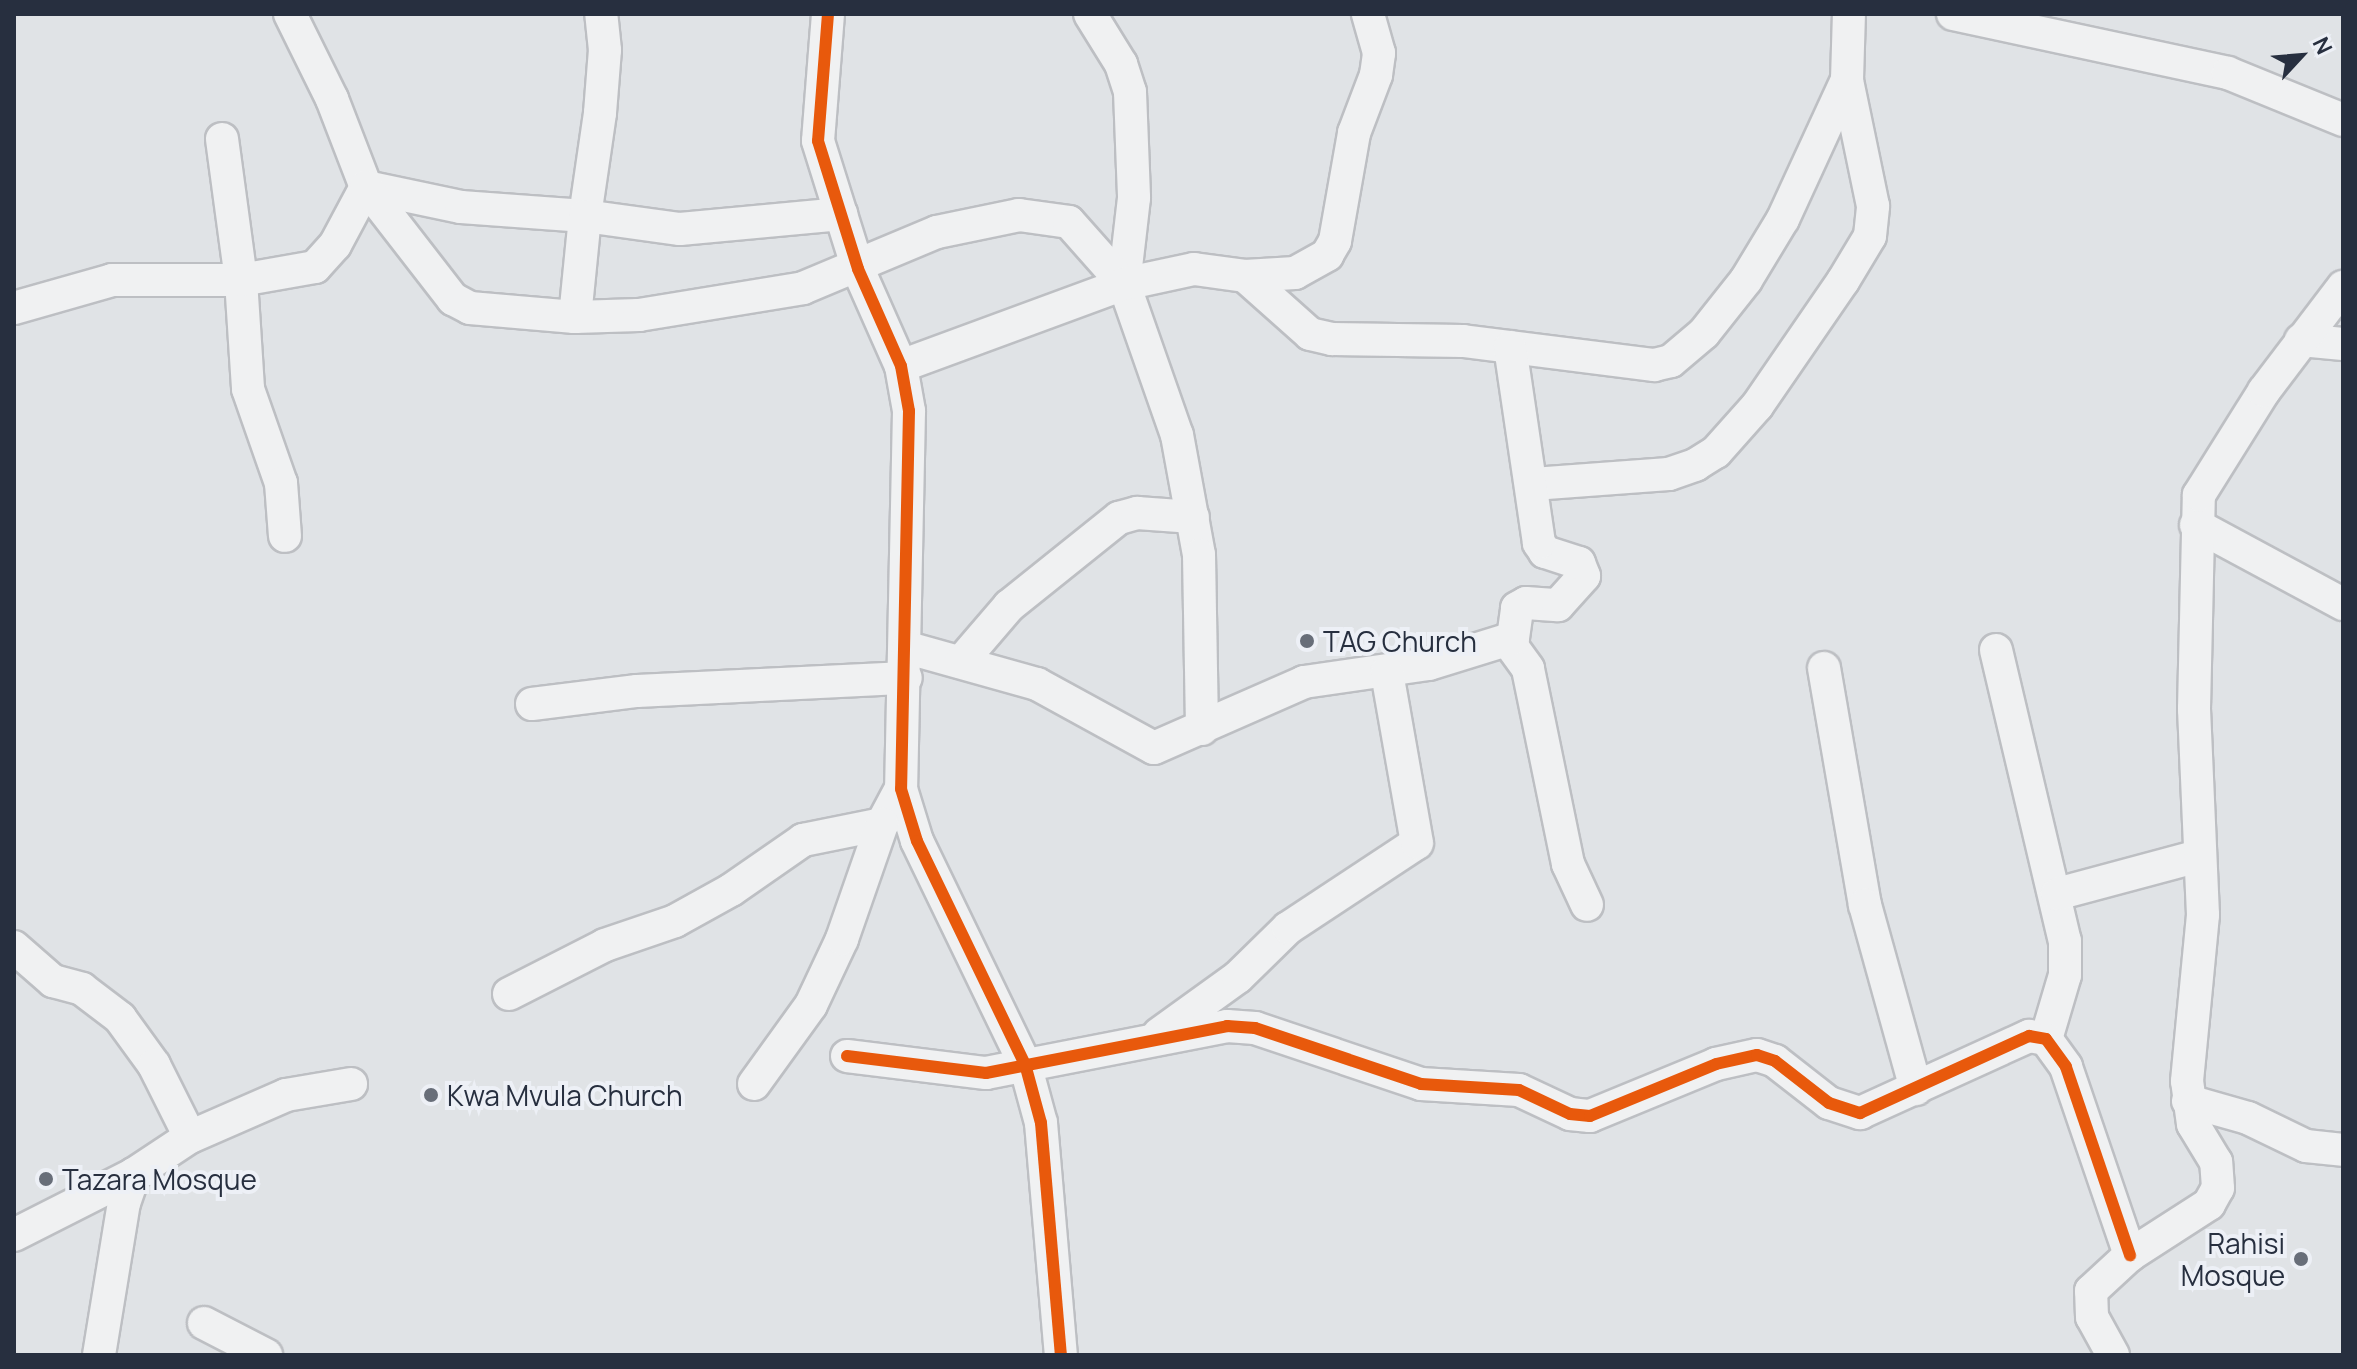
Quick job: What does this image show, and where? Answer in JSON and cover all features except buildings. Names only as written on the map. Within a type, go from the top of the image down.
[{"type":"street","points":[[290,14],[332,99],[366,187],[453,299],[470,308],[575,317],[639,315],[803,288],[858,269],[937,232],[1029,215],[1069,222],[1124,284],[1169,406],[1193,517],[1200,570],[1202,729]]},
{"type":"street","points":[[575,317],[600,113],[605,50],[601,14]]},
{"type":"street","points":[[828,14],[817,122],[858,269],[901,366],[909,411],[907,663],[901,789],[917,841],[1025,1064],[1041,1123],[1061,1355]]},
{"type":"street","points":[[1090,14],[1121,64],[1130,92],[1134,198],[1124,284]]},
{"type":"street","points":[[901,366],[1124,284],[1194,269],[1245,276],[1295,273],[1327,255],[1335,241],[1354,133],[1376,75],[1379,53],[1368,14]]},
{"type":"street","points":[[1533,484],[1669,474],[1695,465],[1716,452],[1757,406],[1870,236],[1873,206],[1847,80],[1849,14]]},
{"type":"street","points":[[1953,14],[2057,26],[2228,73],[2343,120]]},
{"type":"street","points":[[1245,276],[1310,334],[1510,347],[1654,365],[1688,350],[1746,280],[1783,219],[1847,80]]},
{"type":"street","points":[[222,139],[241,280],[248,389],[281,483],[285,536]]},
{"type":"street","points":[[366,187],[461,207],[585,216],[680,229],[841,214]]},
{"type":"street","points":[[14,308],[112,280],[241,280],[320,264],[366,187]]},
{"type":"street","points":[[2113,1355],[2092,1317],[2091,1291],[2130,1255],[2200,1212],[2218,1188],[2216,1162],[2200,1142],[2188,1101],[2189,1023],[2203,915],[2199,856],[2196,525],[2199,495],[2210,473],[2301,340],[2343,287]]},
{"type":"street","points":[[2301,340],[2343,344]]},
{"type":"street","points":[[532,704],[907,663],[961,662],[1037,684],[1145,746],[1165,746],[1304,682],[1387,672],[1508,641],[1517,633],[1517,608],[1526,603],[1558,605],[1584,576],[1579,563],[1545,552],[1539,543],[1533,484],[1510,347]]},
{"type":"street","points":[[961,662],[998,616],[1119,518],[1137,513],[1193,517]]},
{"type":"street","points":[[2196,525],[2343,604]]},
{"type":"street","points":[[1508,641],[1528,669],[1568,864],[1587,905]]},
{"type":"street","points":[[1996,650],[2057,894],[2065,975],[2046,1039]]},
{"type":"street","points":[[1824,668],[1865,905],[1916,1089]]},
{"type":"street","points":[[1145,1044],[1238,977],[1288,928],[1417,843],[1387,672]]},
{"type":"street","points":[[754,1084],[811,1005],[842,939],[882,824],[901,789]]},
{"type":"street","points":[[509,994],[605,945],[675,921],[731,890],[803,840],[882,824]]},
{"type":"street","points":[[2057,894],[2199,856]]},
{"type":"street","points":[[14,947],[53,981],[82,989],[120,1018],[154,1065],[190,1137]]},
{"type":"street","points":[[847,1056],[986,1073],[1227,1026],[1255,1028],[1421,1084],[1519,1090],[1570,1114],[1590,1116],[1739,1057],[1775,1061],[1829,1103],[1860,1113],[1916,1089],[2015,1039],[2046,1039]]},
{"type":"street","points":[[2046,1039],[2066,1067],[2130,1255]]},
{"type":"street","points":[[14,1235],[134,1174],[190,1137],[286,1095],[351,1084]]},
{"type":"street","points":[[2188,1101],[2248,1118],[2306,1146],[2343,1150]]},
{"type":"street","points":[[99,1355],[124,1203],[134,1174]]},
{"type":"street","points":[[204,1323],[266,1355]]},
{"type":"cycle path","points":[[828,14],[818,141],[858,269],[901,366],[909,411],[901,789],[917,841],[1025,1064],[1041,1123],[1061,1355]]},
{"type":"cycle path","points":[[847,1056],[986,1073],[1227,1026],[1255,1028],[1421,1084],[1519,1090],[1570,1114],[1590,1116],[1716,1064],[1757,1055],[1775,1061],[1829,1103],[1860,1113],[2029,1036],[2046,1039],[2066,1067],[2130,1255]]},
{"type":"place","name":"TAG Church","points":[[1307,641]]},
{"type":"place","name":"Kwa Mvula Church","points":[[431,1095]]},
{"type":"place","name":"Tazara Mosque","points":[[46,1179]]},
{"type":"place","name":"Rahisi Mosque","points":[[2301,1259]]}]
